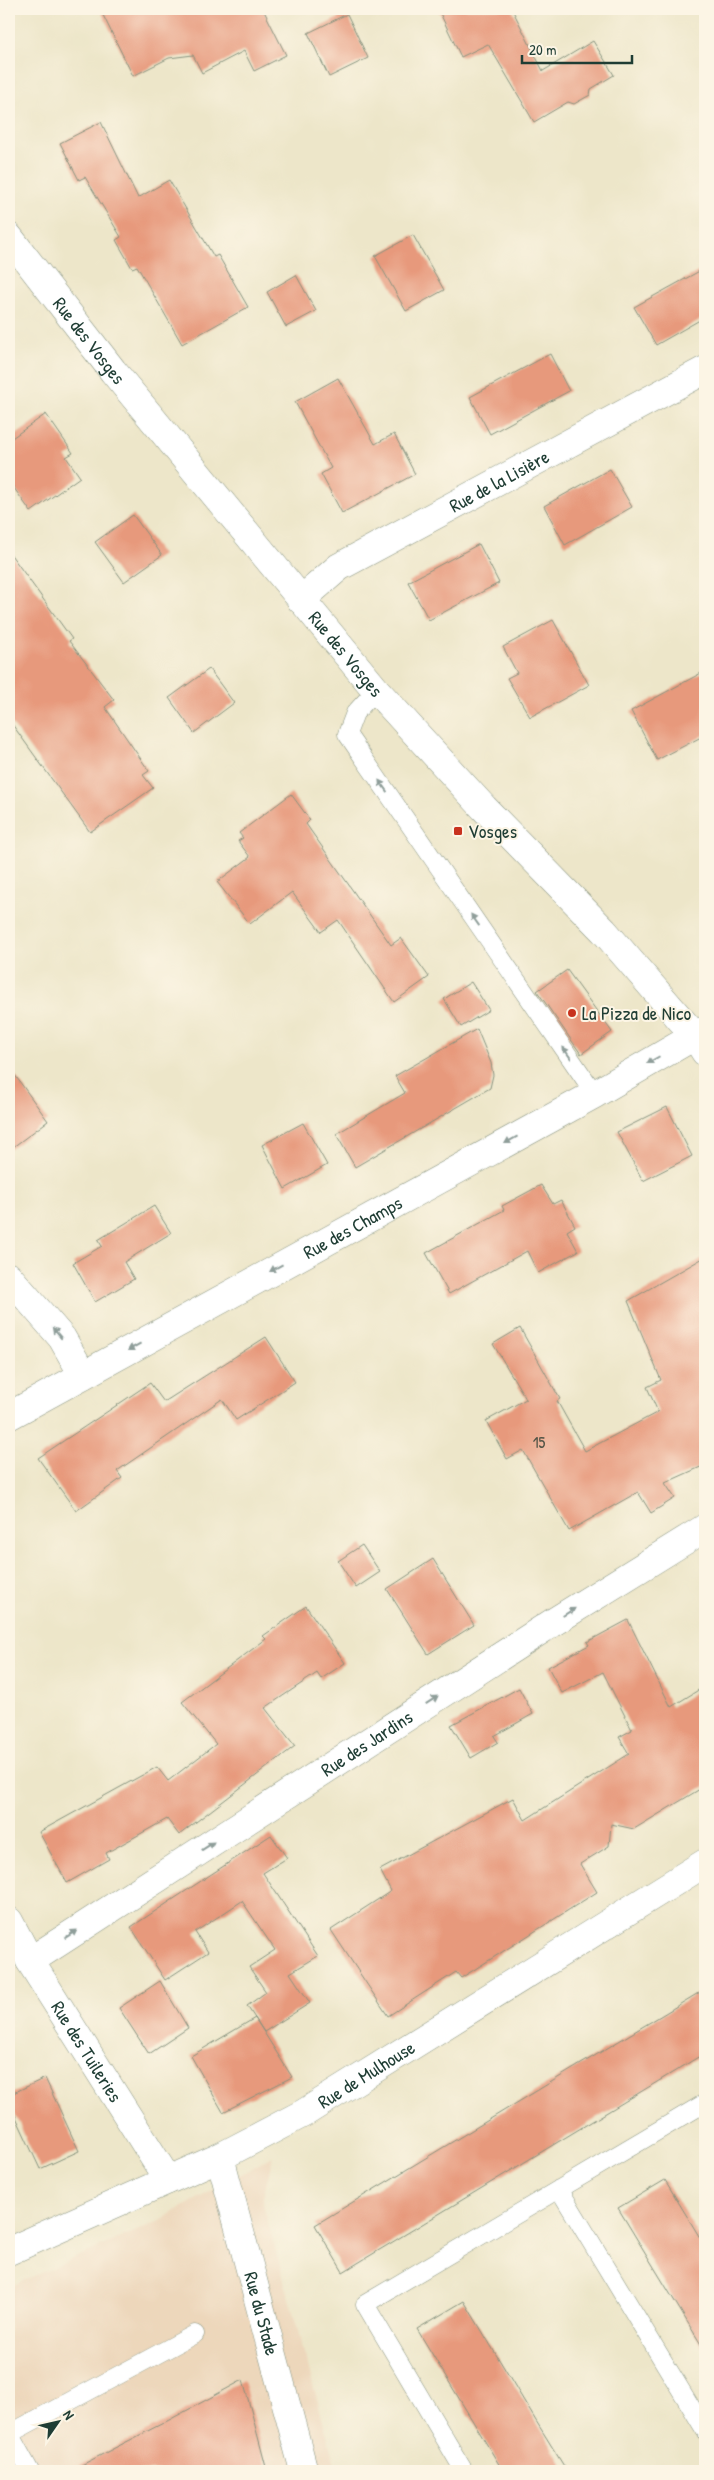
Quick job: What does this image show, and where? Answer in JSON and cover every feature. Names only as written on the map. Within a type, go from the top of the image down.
[{"type":"street","name":"Rue des Vosges","points":[[9,237],[113,371],[376,690],[484,808],[604,931],[702,1039]]},
{"type":"street","name":"Rue de la Lisière","points":[[301,600],[339,567],[705,370]]},
{"type":"street","name":"Rue des Champs","points":[[9,1416],[595,1094],[702,1039]]},
{"type":"street","points":[[9,1277],[62,1338],[83,1375]]},
{"type":"street","name":"Rue des Jardins","points":[[30,1960],[552,1623],[705,1528]]},
{"type":"street","name":"Rue de Mulhouse","points":[[9,2251],[220,2157],[304,2113],[705,1863]]},
{"type":"street","name":"Rue des Tuileries","points":[[9,1921],[30,1960],[168,2180]]},
{"type":"street","name":"Rue du Stade","points":[[220,2157],[304,2471]]},
{"type":"lane","points":[[376,690],[356,713],[346,734],[595,1094]]},
{"type":"lane","points":[[464,2471],[365,2304],[705,2103]]},
{"type":"lane","points":[[559,2190],[705,2430]]},
{"type":"lane","points":[[30,2471],[9,2433],[194,2334]]},
{"type":"shaded area","points":[[273,2156],[262,2201],[337,2471],[9,2471],[9,2287],[157,2222]]},
{"type":"building","points":[[100,9],[263,9],[286,55],[254,71],[244,51],[202,73],[193,55],[169,58],[133,76]]},
{"type":"building","points":[[438,9],[512,9],[543,71],[593,41],[614,75],[591,89],[590,95],[574,104],[568,102],[534,122],[488,44],[461,57]]},
{"type":"building","points":[[347,14],[368,58],[329,77],[308,33]]},
{"type":"building","points":[[101,122],[138,198],[169,180],[214,257],[218,255],[248,307],[182,344],[137,266],[132,268],[116,240],[121,237],[85,177],[79,180],[60,143]]},
{"type":"building","points":[[413,235],[444,290],[406,311],[375,256]]},
{"type":"building","points":[[705,268],[705,317],[656,345],[634,307]]},
{"type":"building","points":[[296,275],[316,311],[286,327],[267,292]]},
{"type":"building","points":[[550,354],[569,391],[490,434],[470,397]]},
{"type":"building","points":[[338,378],[375,444],[394,434],[415,474],[342,513],[321,474],[331,468],[295,402]]},
{"type":"building","points":[[46,414],[73,453],[66,457],[80,477],[31,512],[9,481],[9,440]]},
{"type":"building","points":[[610,469],[632,507],[565,545],[544,506]]},
{"type":"building","points":[[133,515],[162,555],[124,582],[95,542]]},
{"type":"building","points":[[479,544],[499,583],[429,620],[408,582]]},
{"type":"building","points":[[9,552],[72,639],[69,641],[114,700],[105,707],[149,771],[143,775],[153,788],[90,832],[9,720]]},
{"type":"building","points":[[553,620],[589,685],[530,717],[507,678],[517,673],[503,647]]},
{"type":"building","points":[[209,669],[234,703],[194,733],[169,698]]},
{"type":"building","points":[[705,671],[705,735],[657,760],[631,711]]},
{"type":"building","points":[[291,794],[310,820],[306,824],[391,945],[401,938],[429,977],[394,1002],[338,920],[321,932],[292,892],[250,924],[217,882],[250,857],[238,841],[243,838],[239,833]]},
{"type":"building","name":"La Pizza de Nico","points":[[567,970],[612,1032],[581,1054],[537,991]]},
{"type":"building","points":[[471,982],[489,1010],[461,1027],[444,999]]},
{"type":"building","points":[[477,1029],[491,1063],[493,1075],[490,1088],[355,1167],[336,1134],[405,1093],[395,1076]]},
{"type":"building","points":[[9,1067],[48,1121],[9,1150]]},
{"type":"building","points":[[667,1107],[692,1156],[643,1181],[617,1132]]},
{"type":"building","points":[[303,1123],[327,1165],[285,1189],[262,1145]]},
{"type":"building","points":[[541,1185],[553,1204],[561,1200],[575,1226],[567,1231],[578,1251],[538,1273],[527,1251],[449,1294],[426,1253],[504,1210],[502,1206]]},
{"type":"building","points":[[154,1206],[171,1233],[124,1262],[134,1279],[95,1302],[73,1263],[102,1246],[98,1240]]},
{"type":"building","points":[[705,1257],[705,1465],[665,1483],[675,1498],[651,1513],[638,1492],[569,1531],[523,1450],[507,1459],[486,1421],[526,1399],[493,1344],[520,1328],[560,1399],[557,1401],[585,1451],[658,1412],[647,1387],[661,1380],[628,1301]]},
{"type":"building","points":[[266,1337],[295,1382],[236,1420],[222,1399],[117,1471],[122,1478],[76,1511],[38,1458],[150,1383],[164,1402]]},
{"type":"building","points":[[362,1545],[380,1572],[356,1588],[338,1561]]},
{"type":"building","points":[[433,1559],[474,1625],[428,1654],[387,1589]]},
{"type":"building","points":[[306,1606],[345,1663],[321,1679],[317,1673],[265,1708],[295,1746],[179,1835],[167,1819],[106,1853],[109,1859],[67,1883],[39,1832],[157,1767],[168,1781],[216,1744],[182,1702],[266,1639],[263,1636]]},
{"type":"building","points":[[628,1620],[671,1707],[705,1686],[705,1786],[634,1829],[611,1824],[609,1846],[580,1864],[597,1892],[461,1978],[456,1972],[388,2016],[331,1930],[391,1891],[380,1870],[513,1798],[525,1820],[629,1754],[619,1737],[632,1730],[603,1672],[562,1693],[548,1667],[589,1645],[587,1642]]},
{"type":"building","points":[[519,1688],[533,1714],[494,1736],[498,1742],[471,1758],[451,1725]]},
{"type":"building","points":[[271,1835],[287,1858],[263,1873],[318,1956],[290,1973],[310,2003],[264,2032],[247,2006],[266,1992],[249,1967],[275,1950],[242,1901],[195,1932],[208,1952],[165,1980],[131,1927]]},
{"type":"building","points":[[160,1981],[188,2028],[149,2054],[119,2008]]},
{"type":"building","points":[[705,1989],[705,2053],[343,2272],[315,2225]]},
{"type":"building","points":[[255,2018],[292,2077],[223,2112],[191,2056]]},
{"type":"building","points":[[45,2078],[79,2151],[40,2169],[9,2102],[9,2095]]},
{"type":"building","points":[[665,2180],[705,2246],[705,2351],[618,2208]]},
{"type":"building","points":[[464,2301],[567,2471],[503,2471],[417,2329]]},
{"type":"building","points":[[243,2380],[267,2471],[70,2471],[171,2419]]},
{"type":"place","name":"Vosges","points":[[458,831]]},
{"type":"place","name":"La Pizza de Nico","points":[[572,1013]]}]
